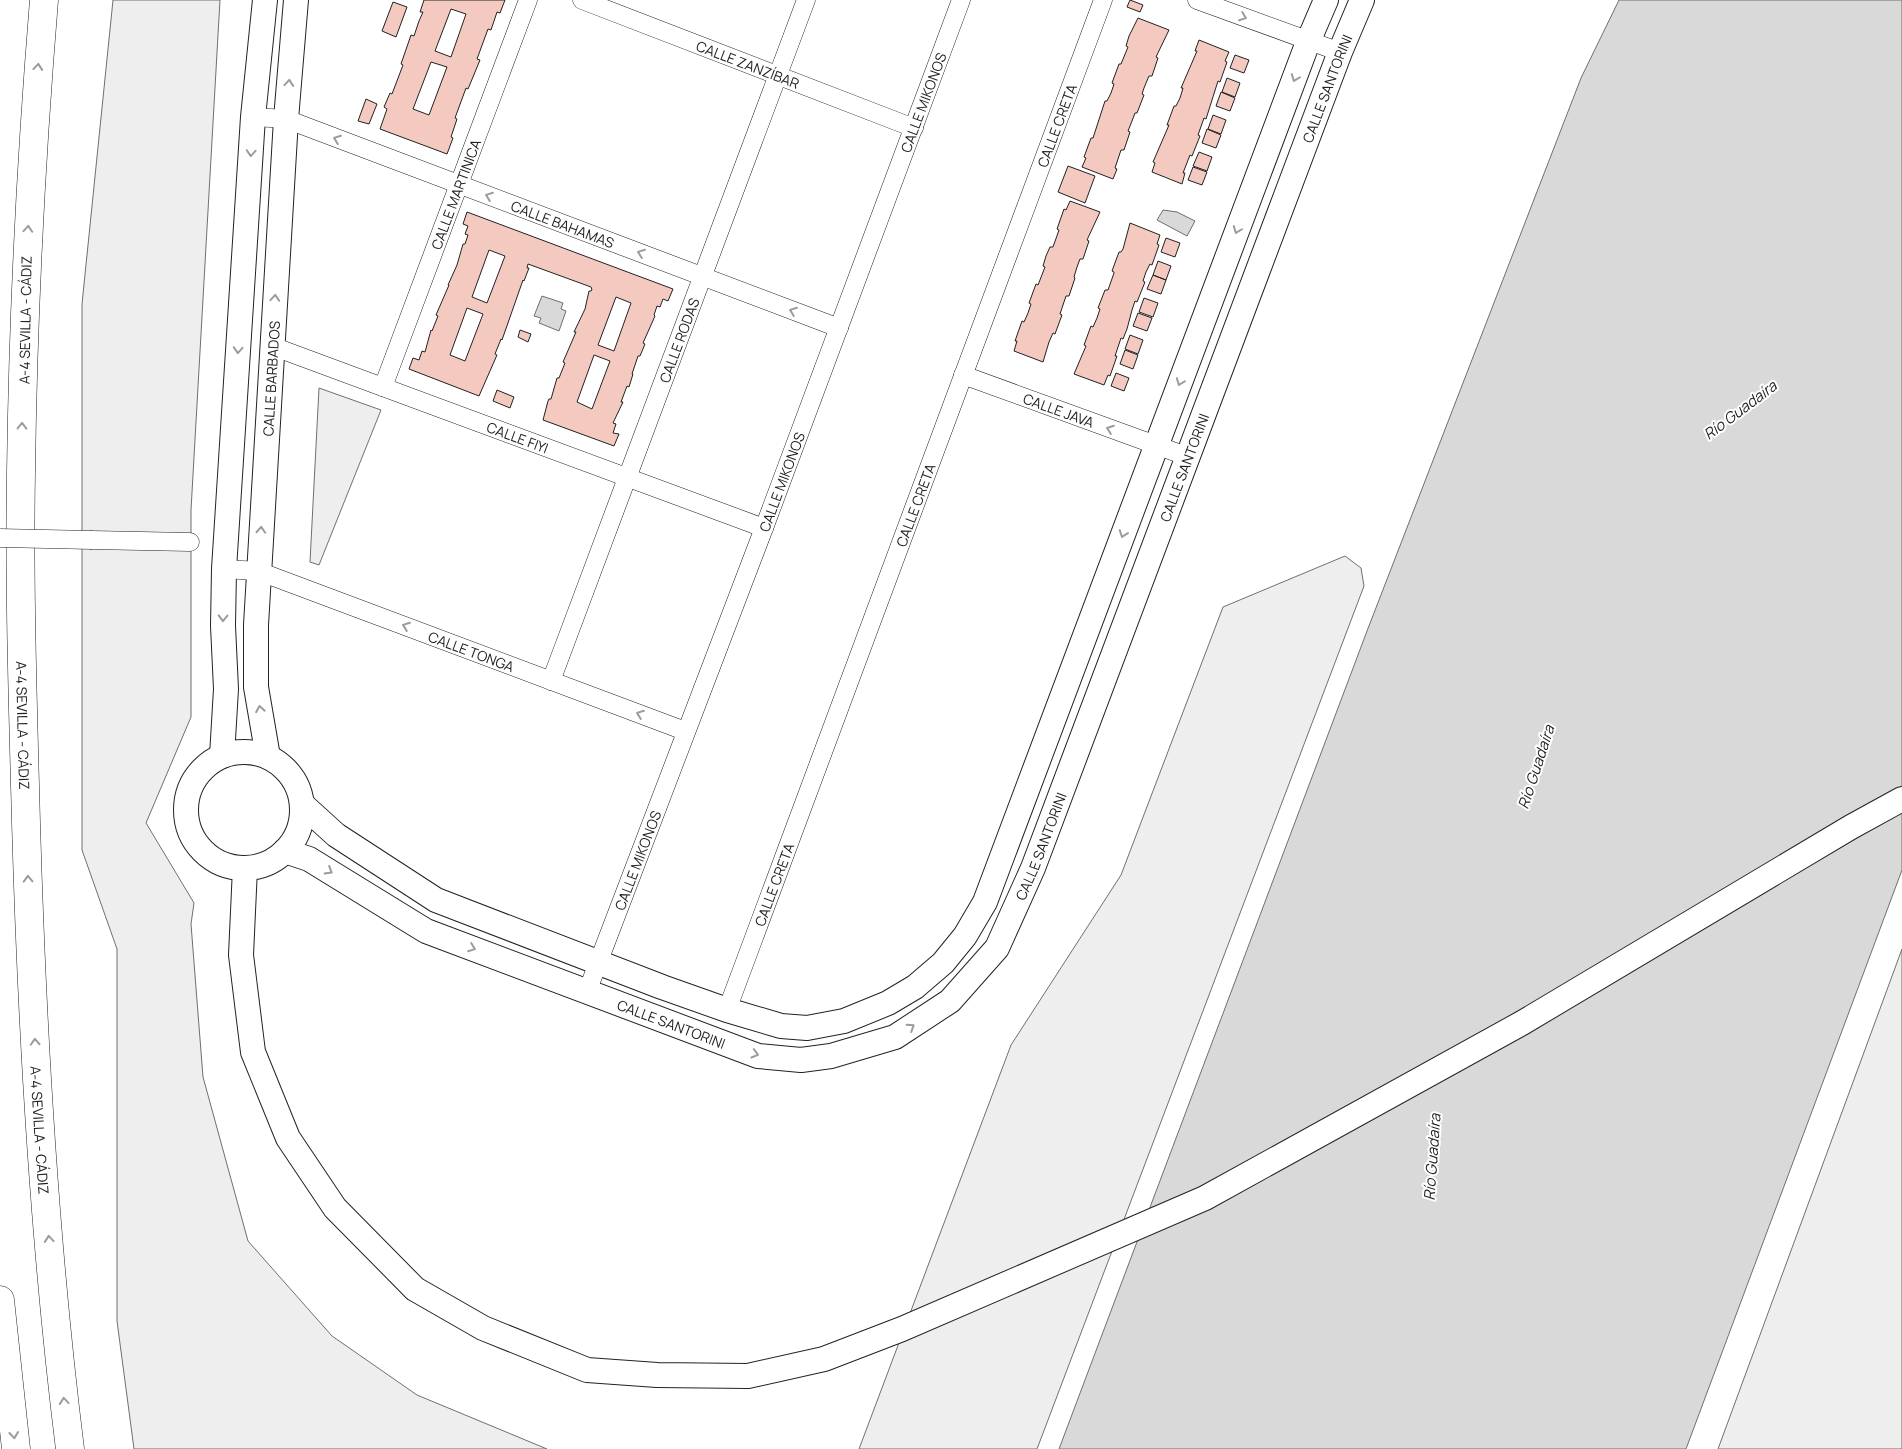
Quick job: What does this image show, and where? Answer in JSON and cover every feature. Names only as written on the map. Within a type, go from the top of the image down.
[{"type":"highway","name":"A-4 SEVILLA - CÁDIZ","points":[[44,0],[26,249],[21,475],[23,702],[30,946],[43,1173],[70,1449]]},
{"type":"highway","points":[[0,1300],[16,1449]]},
{"type":"street","points":[[222,756],[226,689],[223,626],[224,569],[253,117],[265,0]]},
{"type":"street","name":"CALLE BARBADOS","points":[[268,757],[256,687],[258,571],[286,119],[296,0]]},
{"type":"street","name":"CALLE MARTINICA","points":[[383,387],[528,0]]},
{"type":"street","name":"CALLE ZANZÍBAR","points":[[582,0],[914,128]]},
{"type":"street","name":"CALLE RODAS","points":[[551,680],[806,0]]},
{"type":"street","name":"CALLE MIKONOS","points":[[588,992],[961,0]]},
{"type":"street","name":"CALLE CRETA","points":[[727,1010],[1102,0]]},
{"type":"street","points":[[1197,0],[1308,42],[1340,52]]},
{"type":"street","points":[[303,805],[336,835],[436,900],[727,1010],[782,1026],[808,1028],[844,1021],[888,1003],[915,987],[943,963],[965,936],[985,902],[1308,42],[1326,0]]},
{"type":"street","name":"CALLE SANTORINI","points":[[285,851],[309,859],[426,931],[758,1056],[801,1060],[831,1056],[895,1037],[950,1001],[998,948],[1033,868],[1186,456],[1340,52],[1362,0]]},
{"type":"street","name":"CALLE BAHAMAS","points":[[253,117],[286,119],[838,328]]},
{"type":"street","name":"CALLE FIYI","points":[[272,346],[764,528]]},
{"type":"street","name":"CALLE JAVA","points":[[963,375],[1186,456]]},
{"type":"street","points":[[0,538],[190,542]]},
{"type":"street","name":"CALLE TONGA","points":[[224,569],[258,571],[686,731]]},
{"type":"street","points":[[242,752],[268,757],[276,761],[289,773],[298,788],[303,805],[302,823],[295,839],[282,855],[265,865],[245,868],[225,865],[207,856],[194,840],[187,821],[186,801],[193,782],[205,767],[222,756],[242,752]]},
{"type":"street","points":[[245,868],[241,955],[253,1052],[288,1138],[335,1208],[415,1289],[483,1328],[588,1370],[657,1375],[748,1376],[824,1359],[921,1322],[1205,1198],[1522,1024],[1851,827],[1902,799]]},
{"type":"shaded area","points":[[113,0],[220,0],[191,510],[191,717],[146,823],[194,903],[191,924],[203,1077],[248,1241],[332,1336],[417,1395],[547,1449],[134,1449],[117,1321],[117,949],[82,850],[82,304]]},
{"type":"shaded area","points":[[319,388],[381,410],[319,565],[310,562]]},
{"type":"shaded area","points":[[1345,556],[1361,568],[1364,586],[1037,1449],[859,1449],[1011,1045],[1121,875],[1223,607]]},
{"type":"shaded area","points":[[1902,949],[1902,1449],[1718,1449]]},
{"type":"water","name":"Río Guadaíra","points":[[1619,0],[1902,0],[1902,870],[1686,1449],[1059,1449],[1367,631],[1581,78]]},
{"type":"water","points":[[1163,210],[1177,212],[1195,221],[1187,236],[1157,220]]},
{"type":"water","points":[[542,296],[563,303],[561,309],[566,311],[559,331],[539,323],[541,318],[534,316]]},
{"type":"building","points":[[424,0],[505,0],[500,13],[497,12],[491,30],[488,29],[477,59],[480,60],[468,89],[466,88],[455,118],[457,119],[451,137],[453,138],[447,154],[380,129],[387,109],[384,107],[390,93],[392,94],[403,65],[401,64],[411,35],[414,36],[423,12],[420,12]],"holes":[[[451,9],[466,14],[451,57],[435,51]],[[431,62],[447,67],[429,115],[413,109]]]},
{"type":"building","points":[[1130,0],[1143,5],[1140,12],[1127,7]]},
{"type":"building","points":[[393,2],[407,7],[396,37],[382,31]]},
{"type":"building","points":[[1138,18],[1169,30],[1156,57],[1158,58],[1152,76],[1149,76],[1144,88],[1142,94],[1144,95],[1128,131],[1130,132],[1124,150],[1121,150],[1113,179],[1082,167],[1105,101],[1107,101],[1111,93],[1114,84],[1112,83],[1119,64],[1121,64],[1128,47],[1126,46],[1129,36]]},
{"type":"building","points":[[1199,40],[1229,52],[1220,82],[1218,81],[1206,119],[1204,118],[1198,135],[1200,136],[1183,173],[1185,173],[1182,184],[1152,172],[1155,163],[1153,162],[1169,125],[1167,125],[1174,106],[1176,106],[1180,98],[1183,88],[1181,88],[1197,51],[1195,51]]},
{"type":"building","points":[[1235,55],[1249,60],[1244,73],[1230,68]]},
{"type":"building","points":[[1227,78],[1240,83],[1235,97],[1222,92]]},
{"type":"building","points":[[1221,92],[1235,98],[1230,111],[1216,106]]},
{"type":"building","points":[[366,99],[377,104],[369,124],[358,121]]},
{"type":"building","points":[[1213,115],[1226,120],[1221,134],[1208,129]]},
{"type":"building","points":[[1207,129],[1221,135],[1216,148],[1202,143]]},
{"type":"building","points":[[1199,152],[1212,157],[1207,171],[1193,166]]},
{"type":"building","points":[[1068,166],[1095,176],[1085,203],[1058,192]]},
{"type":"building","points":[[1193,167],[1207,172],[1202,185],[1188,180]]},
{"type":"building","points":[[1070,201],[1100,212],[1087,240],[1089,241],[1083,259],[1080,259],[1069,296],[1066,296],[1060,314],[1062,315],[1055,334],[1053,333],[1049,342],[1043,362],[1014,351],[1017,341],[1015,341],[1022,321],[1024,322],[1028,313],[1031,304],[1029,303],[1036,284],[1038,285],[1045,267],[1043,266],[1046,256],[1050,247],[1053,247],[1064,209],[1066,210]]},
{"type":"building","points":[[467,212],[673,289],[668,301],[663,299],[660,307],[657,306],[655,316],[643,343],[645,344],[640,356],[638,356],[629,387],[627,386],[621,402],[623,402],[613,423],[616,424],[613,433],[619,434],[614,446],[543,420],[548,401],[551,399],[557,378],[559,378],[565,363],[563,362],[576,332],[574,332],[585,309],[589,291],[592,290],[591,287],[528,264],[527,268],[529,268],[495,354],[497,355],[479,396],[409,369],[413,358],[419,360],[422,351],[425,352],[431,330],[438,316],[436,315],[468,235],[465,234],[468,226],[463,224]],"holes":[[[489,250],[505,256],[487,303],[472,297]],[[616,297],[631,303],[614,351],[598,345]],[[467,308],[483,314],[465,361],[450,355]],[[594,355],[610,361],[592,409],[577,402]]]},
{"type":"building","points":[[1130,223],[1160,235],[1157,244],[1159,245],[1152,265],[1150,264],[1146,272],[1143,281],[1145,282],[1137,302],[1135,301],[1123,339],[1121,338],[1110,376],[1108,375],[1104,385],[1074,374],[1086,346],[1084,345],[1091,326],[1093,327],[1097,318],[1100,309],[1098,308],[1105,290],[1108,290],[1114,273],[1112,271],[1119,252],[1123,249]]},
{"type":"building","points":[[1166,238],[1180,243],[1175,257],[1161,252]]},
{"type":"building","points":[[1158,261],[1171,266],[1166,280],[1153,275]]},
{"type":"building","points":[[1153,275],[1166,280],[1161,294],[1147,289]]},
{"type":"building","points":[[1144,298],[1158,303],[1153,317],[1139,312]]},
{"type":"building","points":[[1138,313],[1152,318],[1147,331],[1133,326]]},
{"type":"building","points":[[520,330],[531,334],[528,342],[518,337]]},
{"type":"building","points":[[1130,335],[1143,340],[1138,354],[1125,349]]},
{"type":"building","points":[[1125,350],[1138,355],[1133,369],[1120,364]]},
{"type":"building","points":[[1116,373],[1129,378],[1124,391],[1111,386]]},
{"type":"building","points":[[497,390],[514,397],[510,408],[493,401]]}]
